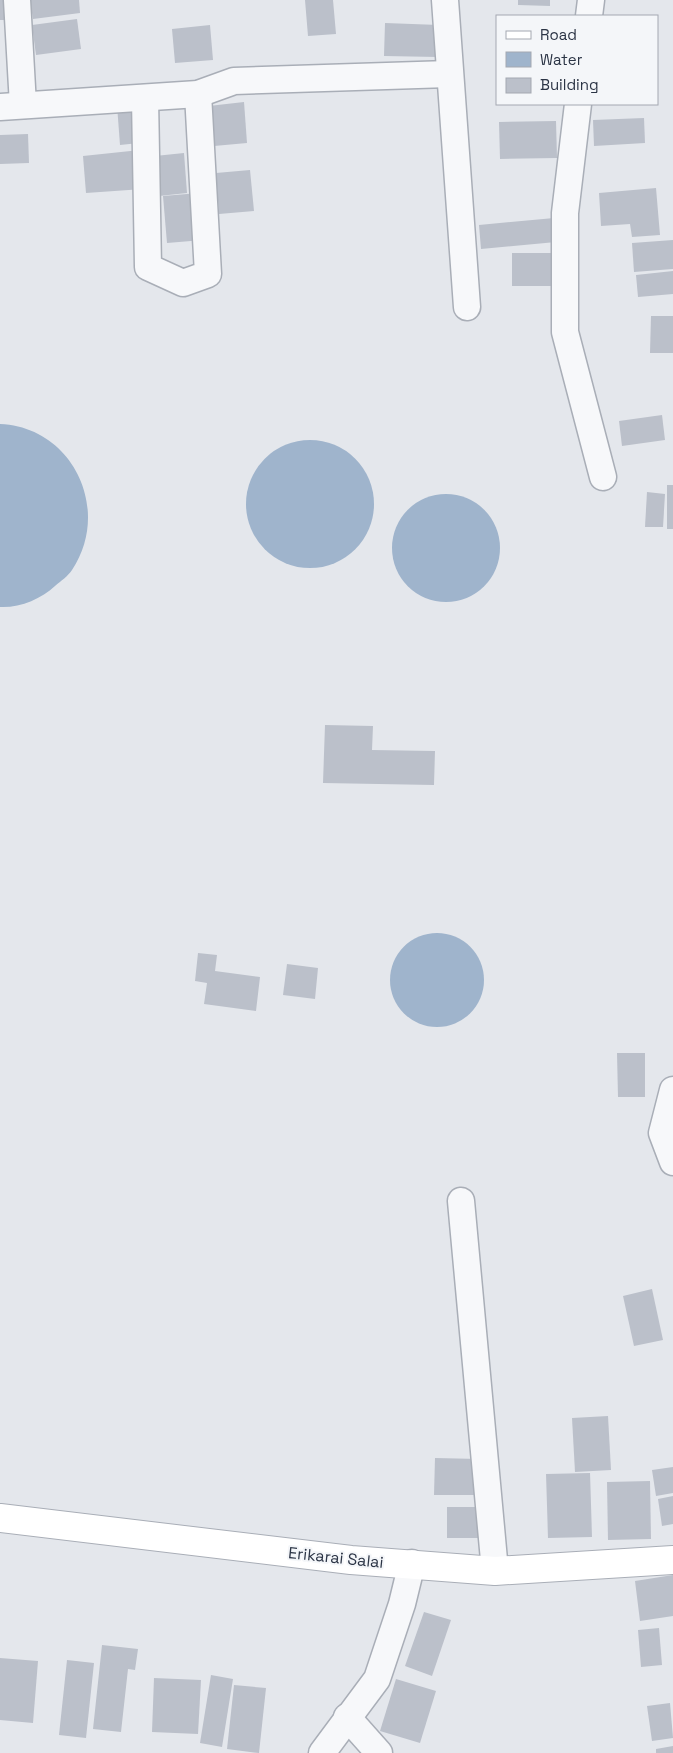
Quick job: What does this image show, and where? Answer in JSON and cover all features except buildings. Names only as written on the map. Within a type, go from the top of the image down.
[{"type":"street","points":[[17,0],[12,106],[198,94],[234,82],[449,74]]},
{"type":"street","points":[[445,0],[466,307]]},
{"type":"street","points":[[589,15],[591,0]]},
{"type":"street","points":[[145,98],[148,267],[183,283],[208,274],[198,94]]},
{"type":"street","points":[[578,105],[565,213],[566,332],[603,477]]},
{"type":"street","points":[[673,1090],[662,1133],[673,1162]]},
{"type":"street","points":[[461,1201],[495,1571]]},
{"type":"street","name":"Erikarai Salai","points":[[0,1518],[351,1560],[412,1563],[495,1571],[673,1560]]},
{"type":"street","points":[[322,1753],[377,1679],[402,1604],[412,1563]]},
{"type":"street","points":[[347,1717],[378,1753]]},
{"type":"water","points":[[0,424],[26,429],[48,440],[65,456],[78,476],[86,498],[88,522],[83,547],[72,570],[37,599],[8,607],[0,607]]},
{"type":"water","points":[[310,440],[335,444],[356,458],[370,479],[374,504],[370,529],[356,550],[335,564],[310,568],[285,564],[264,550],[250,529],[246,504],[250,479],[264,458],[285,444]]},
{"type":"water","points":[[446,494],[466,499],[484,510],[495,528],[500,548],[495,568],[484,586],[466,597],[446,602],[426,597],[408,586],[397,568],[392,548],[397,528],[408,510],[426,499]]},
{"type":"water","points":[[437,933],[455,936],[470,947],[481,962],[484,980],[481,998],[470,1013],[455,1024],[437,1027],[419,1024],[404,1013],[393,998],[390,980],[393,962],[404,947],[419,936]]}]
